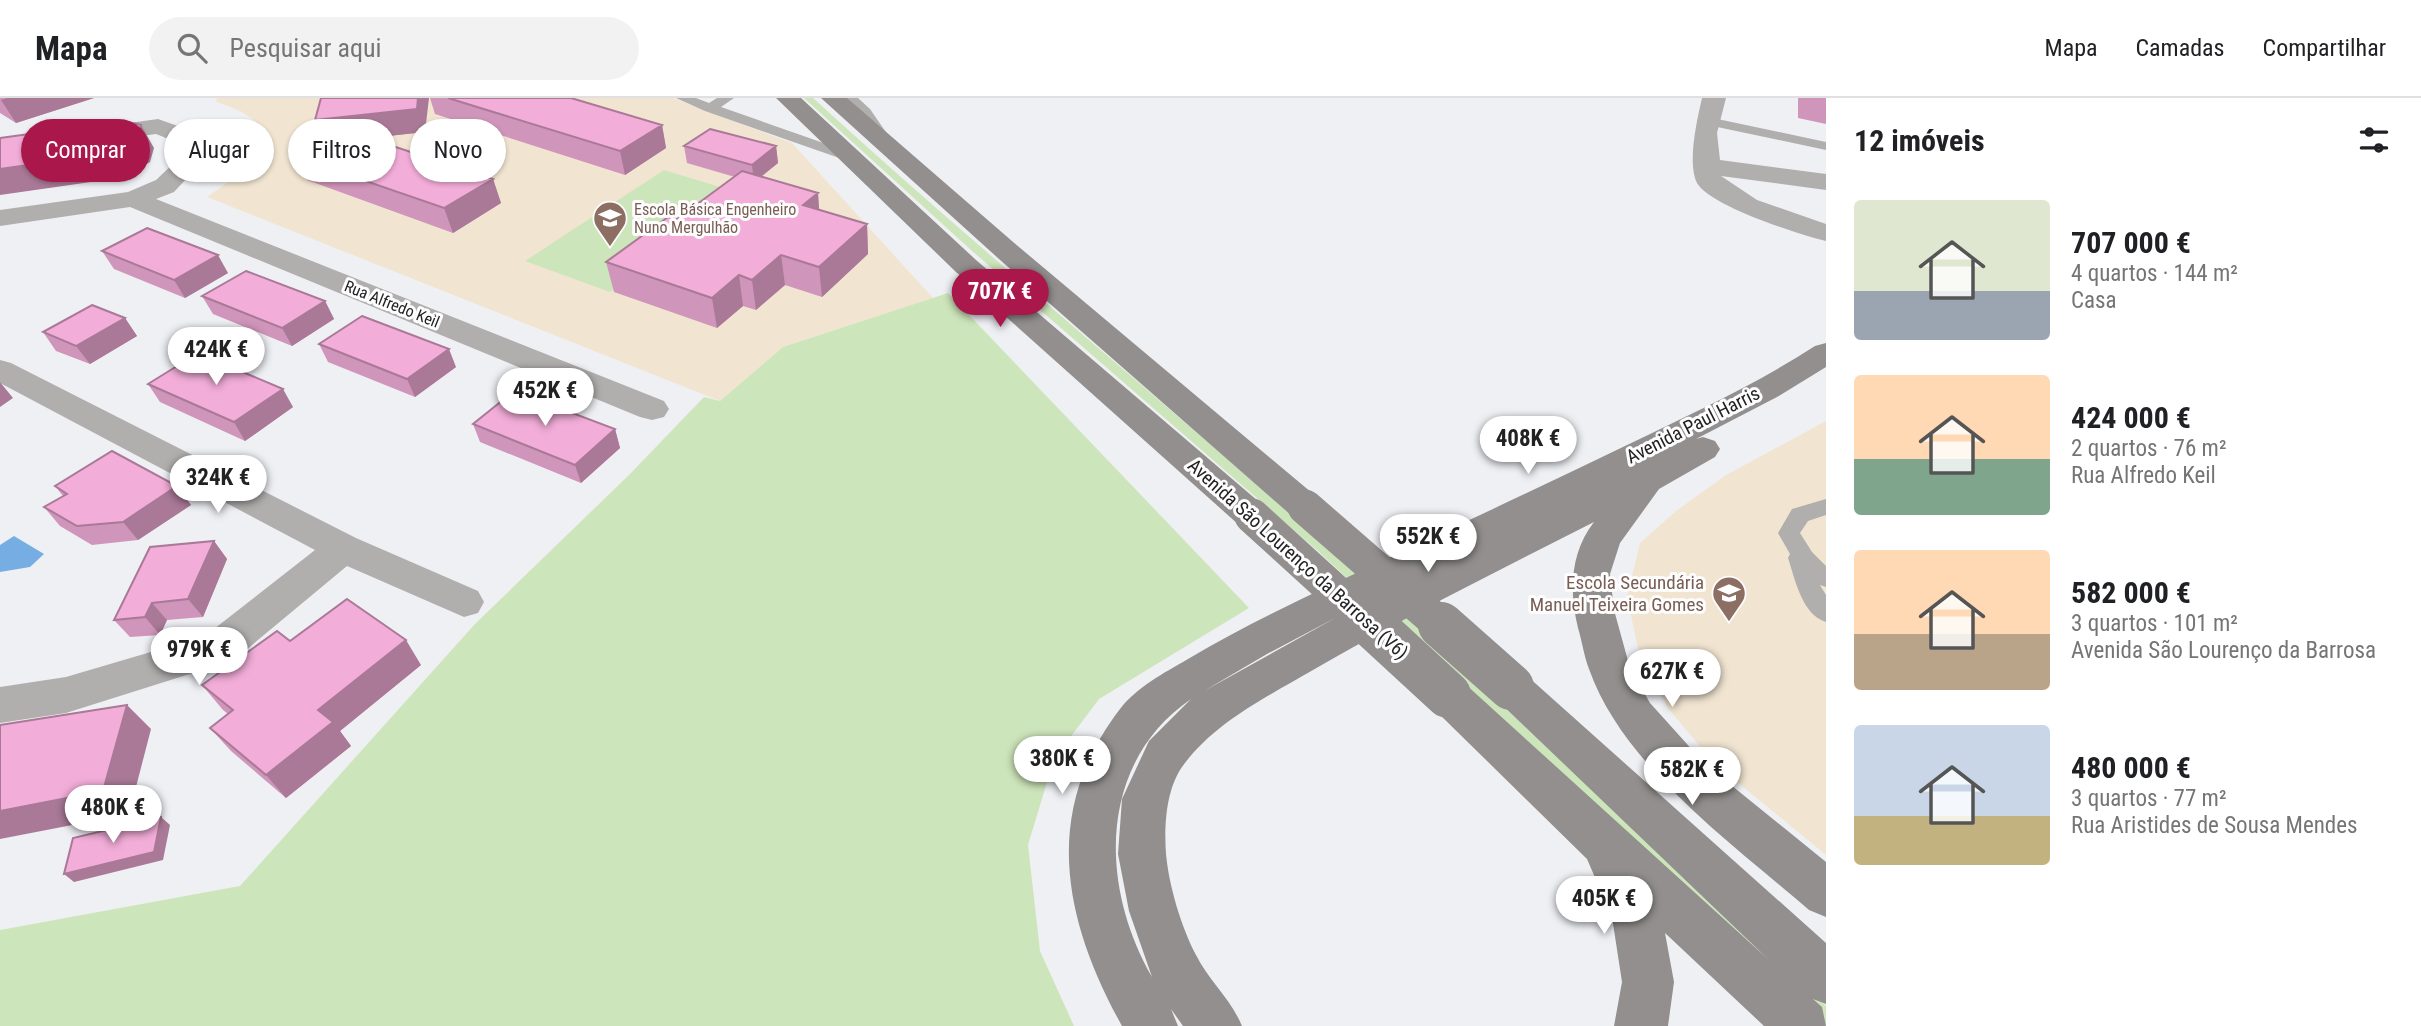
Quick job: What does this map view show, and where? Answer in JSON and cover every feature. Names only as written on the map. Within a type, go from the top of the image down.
[{"type":"main road","name":"Avenida São Lourenço da Barrosa (V6)","points":[[788,98],[966,266],[1252,516],[1448,695],[1603,843],[1803,1026]]},
{"type":"main road","points":[[833,98],[1511,687],[1826,978]]},
{"type":"main road","name":"Avenida Paul Harris","points":[[1151,1026],[1122,976],[1102,917],[1094,881],[1090,837],[1098,790],[1116,750],[1137,720],[1164,694],[1254,639],[1614,467],[1721,412],[1826,353]]},
{"type":"main road","name":"Avenida Paul Harris","points":[[1215,1026],[1177,973],[1154,911],[1142,854],[1145,799],[1165,755],[1209,710],[1281,668],[1360,624],[1647,480],[1826,377]]},
{"type":"main road","points":[[1647,480],[1602,538],[1591,574],[1594,610],[1610,670],[1635,716],[1689,778],[1826,893]]},
{"type":"main road","points":[[1603,843],[1637,916],[1648,982],[1641,1026]]},
{"type":"street","points":[[1709,117],[1706,166],[1707,176],[1715,186],[1748,206],[1826,233]]},
{"type":"street","points":[[1709,117],[1718,148],[1742,161],[1786,176]]},
{"type":"street","points":[[0,148],[158,126],[183,136],[188,163],[165,186],[133,199],[0,218]]},
{"type":"street","points":[[1706,166],[1826,182]]},
{"type":"street","name":"Rua Alfredo Keil","points":[[133,199],[652,409]]},
{"type":"street","points":[[1767,214],[1826,255]]},
{"type":"street","points":[[0,370],[343,548],[464,602]]},
{"type":"street","points":[[0,705],[66,695],[219,648],[343,548]]},
{"type":"lane","points":[[686,98],[850,157]]},
{"type":"lane","points":[[710,108],[727,98]]},
{"type":"lane","points":[[850,98],[865,112],[891,149]]},
{"type":"lane","points":[[1709,117],[1826,146]]},
{"type":"lane","points":[[1789,533],[1800,515],[1826,507]]},
{"type":"lane","points":[[1789,533],[1799,552],[1816,572],[1826,578]]},
{"type":"lane","points":[[1789,533],[1812,594],[1826,613]]},
{"type":"shaded area","name":"Escola Básica Engenheiro Nuno Mergulhão","points":[[218,98],[673,98],[792,143],[933,298],[783,347],[720,401],[207,197],[228,182],[274,182],[274,119],[253,119],[215,101]]},
{"type":"shaded area","name":"Escola Secundária Manuel Teixeira Gomes","points":[[1826,421],[1826,855],[1713,762],[1667,707],[1638,648],[1627,597],[1640,543],[1676,511],[1726,475]]},
{"type":"green space","points":[[804,98],[813,98],[1412,623],[1826,1006],[1826,1025],[1319,552],[971,250]]},
{"type":"green space","points":[[664,170],[743,194],[610,292],[525,261]]},
{"type":"green space","points":[[948,293],[1249,608],[1099,699],[1054,759],[1028,845],[1040,951],[1074,1026],[0,1026],[0,930],[240,886],[475,624],[630,474],[704,397],[720,401],[783,347]]},
{"type":"water","points":[[14,536],[44,554],[30,567],[0,572],[0,545]]},
{"type":"building","points":[[321,98],[418,98],[417,109],[315,119]]},
{"type":"building","points":[[448,98],[571,98],[662,125],[620,151]]},
{"type":"building","points":[[710,129],[776,146],[752,165],[684,146]]},
{"type":"building","points":[[21,135],[21,166],[0,169],[0,138]]},
{"type":"building","points":[[396,147],[410,152],[410,182],[488,182],[444,208],[369,182],[396,182]]},
{"type":"building","points":[[742,171],[818,193],[803,205],[867,224],[819,267],[781,255],[752,280],[739,275],[712,298],[606,262],[668,217],[677,219]]},
{"type":"building","points":[[147,228],[218,255],[174,280],[102,251]]},
{"type":"building","points":[[246,271],[325,301],[282,328],[202,296]]},
{"type":"building","points":[[92,305],[125,318],[76,346],[43,332]]},
{"type":"building","points":[[362,316],[449,349],[407,379],[319,344]]},
{"type":"building","points":[[198,353],[283,389],[234,422],[148,384]]},
{"type":"building","points":[[514,391],[615,429],[575,465],[473,424]]},
{"type":"building","points":[[112,451],[177,486],[123,522],[77,526],[44,507],[67,494],[55,486]]},
{"type":"building","points":[[214,541],[188,599],[152,603],[145,617],[114,620],[150,547]]},
{"type":"building","points":[[347,599],[406,640],[318,710],[333,722],[266,775],[210,728],[233,710],[202,685],[277,631],[290,641]]},
{"type":"building","points":[[127,705],[103,791],[0,811],[0,725]]},
{"type":"building","points":[[161,817],[154,852],[64,874],[73,838]]},
{"type":"place","name":"Escola Básica Engenheiro Nuno Mergulhão","points":[[610,248]]},
{"type":"place","name":"Escola Secundária Manuel Teixeira Gomes","points":[[1729,623]]}]
